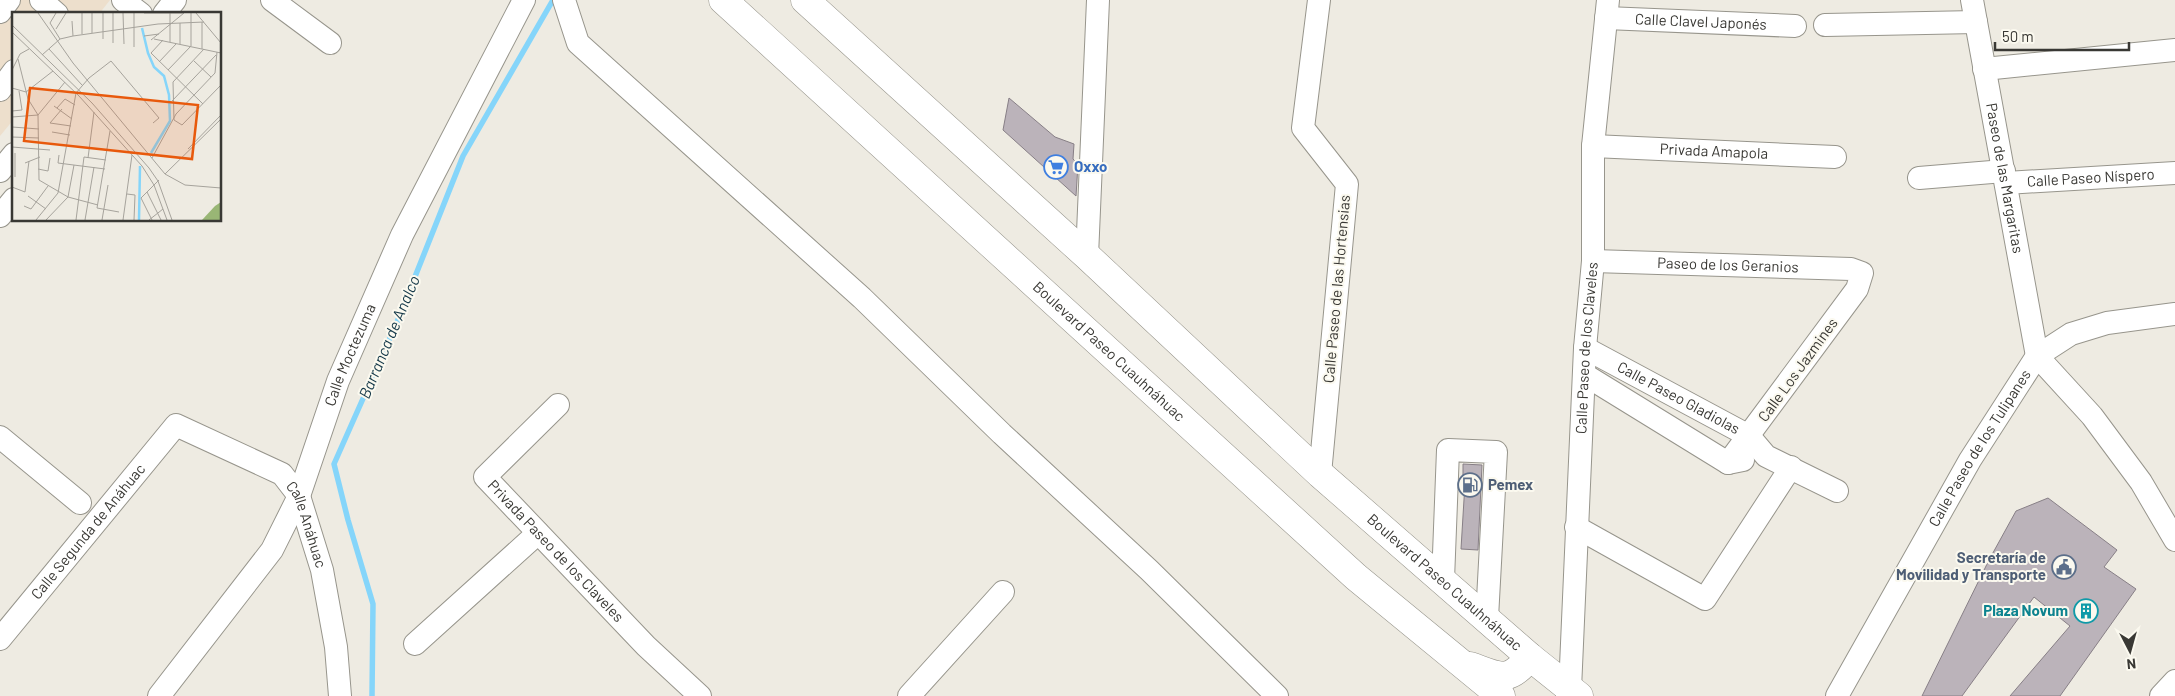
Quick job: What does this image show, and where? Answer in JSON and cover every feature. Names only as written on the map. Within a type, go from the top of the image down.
[{"type":"main road","name":"Boulevard Paseo Cuauhnáhuac","points":[[723,0],[1356,577],[1501,696]]},
{"type":"main road","name":"Boulevard Paseo Cuauhnáhuac","points":[[805,0],[1087,256],[1320,474],[1572,694]]},
{"type":"main road","points":[[1460,662],[1498,676],[1510,676],[1521,668],[1530,657]]},
{"type":"street","points":[[0,12],[9,0]]},
{"type":"street","points":[[41,0],[55,12]]},
{"type":"street","points":[[166,12],[175,0]]},
{"type":"street","points":[[272,0],[330,43]]},
{"type":"street","name":"Calle Moctezuma","points":[[159,696],[272,550],[299,496],[338,381],[402,235],[524,0]]},
{"type":"street","points":[[564,0],[578,43],[862,298],[1002,434],[1149,570],[1277,696]]},
{"type":"street","points":[[1087,256],[1098,0]]},
{"type":"street","name":"Calle Paseo de las Hortensias","points":[[1319,0],[1303,128],[1347,184],[1320,474]]},
{"type":"street","name":"Calle Clavel Japonés","points":[[1607,9],[1794,26]]},
{"type":"street","name":"Calle Paseo de los Claveles","points":[[1572,694],[1576,528],[1585,348],[1593,260],[1593,146],[1607,9]]},
{"type":"street","points":[[1825,25],[1974,11]]},
{"type":"street","name":"Paseo de las Margaritas","points":[[1974,11],[2037,356]]},
{"type":"street","points":[[1984,69],[2175,50]]},
{"type":"street","points":[[0,90],[12,75]]},
{"type":"street","name":"Privada Amapola","points":[[1593,146],[1835,158]]},
{"type":"street","points":[[0,171],[12,156]]},
{"type":"street","name":"Calle Paseo Níspero","points":[[1919,178],[2175,174]]},
{"type":"street","points":[[0,216],[12,201]]},
{"type":"street","name":"Paseo de los Geranios","points":[[1593,260],[1851,269],[1862,273]]},
{"type":"street","name":"Calle Los Jazmines","points":[[1728,463],[1857,289],[1862,273]]},
{"type":"street","name":"Calle Paseo de los Tulipanes","points":[[1837,696],[1970,460],[2037,356],[2071,334],[2107,323],[2175,314]]},
{"type":"street","name":"Calle Paseo Gladiolas","points":[[1585,348],[1749,436],[1766,456],[1838,491]]},
{"type":"street","points":[[2037,356],[2092,416],[2141,482],[2175,540]]},
{"type":"street","name":"Calle Paseo Gladiolas","points":[[1585,375],[1728,463]]},
{"type":"street","name":"Privada Paseo de los Claveles","points":[[558,405],[485,477],[646,646],[700,696]]},
{"type":"street","name":"Calle Anáhuac","points":[[176,425],[282,474],[299,496],[322,570],[336,647],[340,696]]},
{"type":"street","name":"Calle Segunda de Anáhuac","points":[[0,639],[176,425]]},
{"type":"street","points":[[0,437],[80,503]]},
{"type":"street","points":[[1443,580],[1448,450],[1496,452],[1487,618]]},
{"type":"street","points":[[1728,463],[1766,456]]},
{"type":"street","points":[[1576,528],[1705,599],[1792,467]]},
{"type":"street","points":[[415,644],[538,533]]},
{"type":"street","points":[[909,696],[1003,592]]},
{"type":"street","points":[[2161,696],[2175,680]]},
{"type":"shaded area","points":[[0,0],[110,0],[101,12],[12,12],[12,121],[0,136]]},
{"type":"building","points":[[1009,98],[1055,137],[1074,144],[1073,159],[1078,164],[1076,196],[1003,130]]},
{"type":"building","points":[[1463,464],[1482,465],[1478,550],[1461,549],[1465,483],[1463,483]]},
{"type":"building","name":"Plaza Novum","points":[[2048,498],[2117,550],[2104,567],[2136,589],[2060,696],[2010,696],[2070,626],[2034,597],[1962,696],[1922,696],[1989,560],[2016,511]]},
{"type":"waterway","name":"Barranca de Analco","points":[[372,696],[373,604],[348,520],[334,464],[397,322],[463,156],[553,0]]},
{"type":"place","name":"Oxxo","points":[[1056,167]]},
{"type":"place","name":"Pemex","points":[[1470,485]]},
{"type":"place","name":"Secretaría de Movilidad y Transporte","points":[[2064,567]]},
{"type":"place","name":"Plaza Novum","points":[[2086,611]]}]
